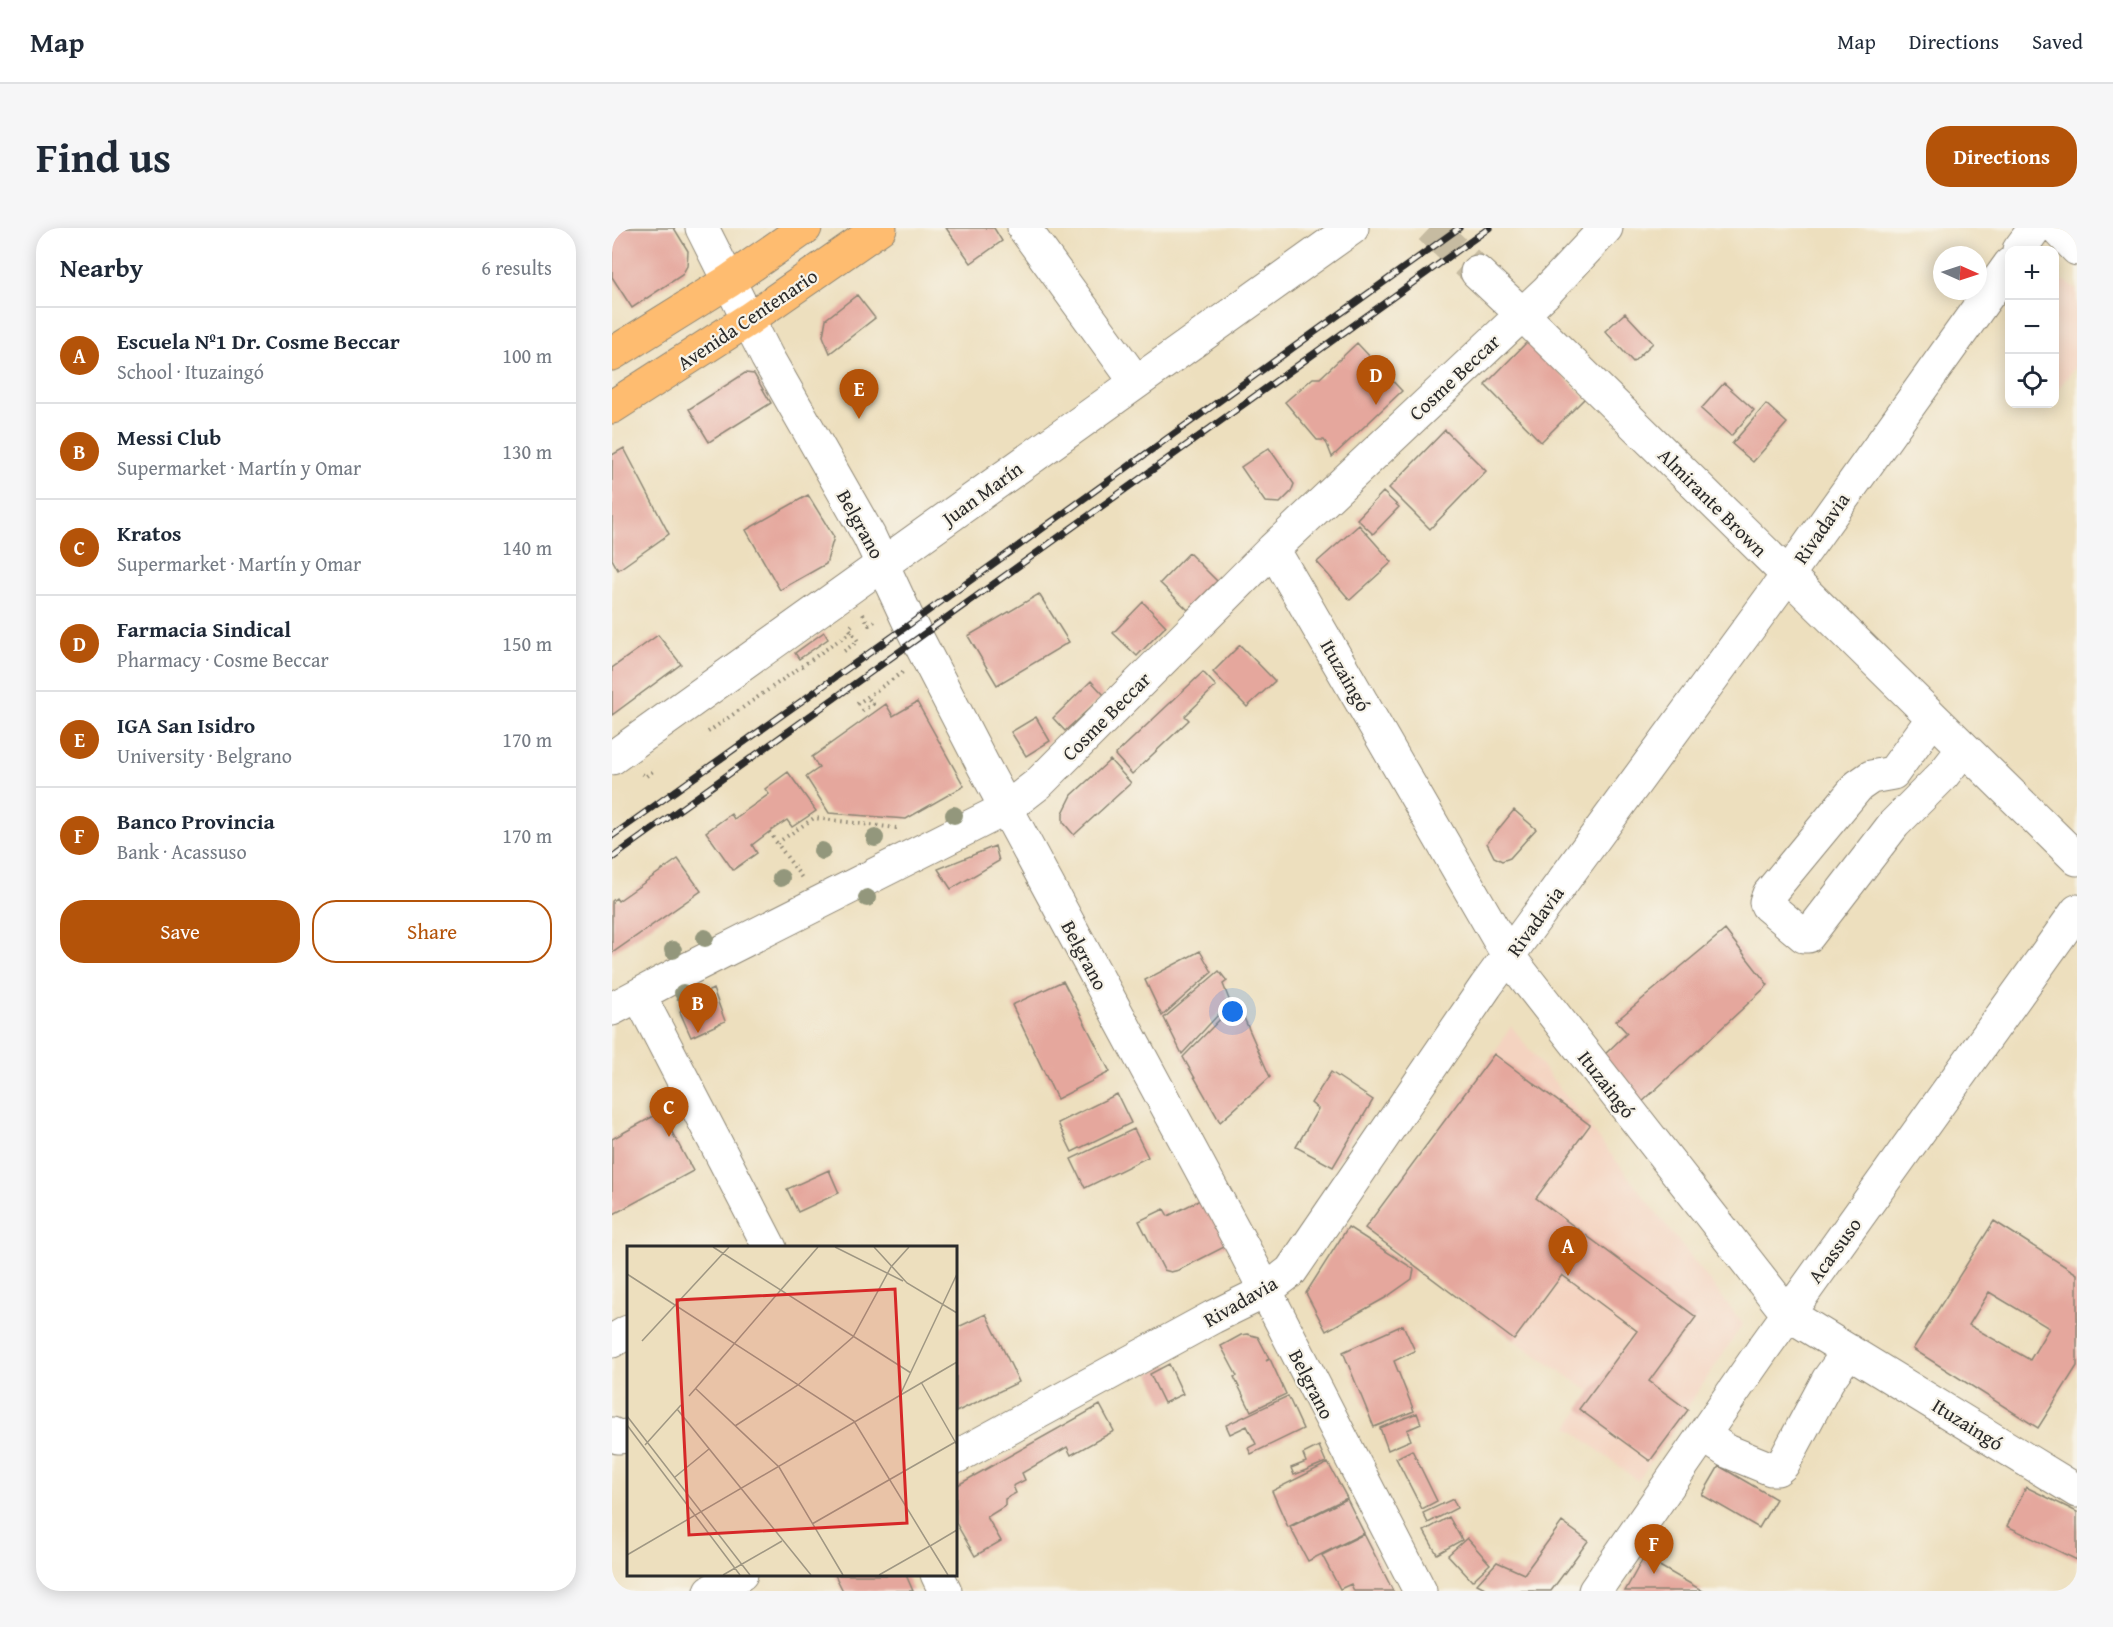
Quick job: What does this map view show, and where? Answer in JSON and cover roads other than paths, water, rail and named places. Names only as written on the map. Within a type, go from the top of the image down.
[{"type":"main road","points":[[612,354],[729,281],[805,228]]},
{"type":"main road","name":"Avenida Centenario","points":[[612,407],[749,319],[880,228]]},
{"type":"street","name":"Belgrano","points":[[702,228],[767,357],[882,563],[926,656],[1006,808],[1244,1249],[1264,1292],[1420,1590]]},
{"type":"street","points":[[1024,228],[1136,382]]},
{"type":"street","name":"Juan Marín","points":[[612,758],[1352,228]]},
{"type":"street","name":"Cosme Beccar","points":[[626,1002],[1006,808],[1038,784],[1272,549],[1547,291],[1606,228]]},
{"type":"street","points":[[2022,246],[2035,228]]},
{"type":"street","points":[[2057,228],[2077,249]]},
{"type":"street","name":"Rivadavia","points":[[957,1456],[1264,1292],[1291,1271],[1486,986],[1787,576],[2005,271]]},
{"type":"street","name":"Almirante Brown","points":[[1477,272],[2077,859]]},
{"type":"street","name":"Ituzaingó","points":[[1272,549],[1509,957],[1788,1314],[2077,1491]]},
{"type":"street","points":[[1933,718],[1893,773],[1871,777],[1858,786],[1769,894],[1767,905],[1804,936],[1808,936],[1894,824],[1943,775],[1964,748]]},
{"type":"street","points":[[1871,777],[1908,810]]},
{"type":"street","name":"Acassuso","points":[[1595,1591],[1788,1314],[2077,911]]},
{"type":"street","points":[[626,1002],[769,1246]]},
{"type":"street","points":[[612,1341],[627,1333]]},
{"type":"street","points":[[1703,1435],[1727,1451],[1771,1469],[1778,1469],[1783,1464],[1828,1380],[1849,1351]]},
{"type":"street","points":[[612,1434],[618,1437],[627,1436]]},
{"type":"street","points":[[711,1591],[739,1576]]},
{"type":"street","points":[[938,1576],[945,1591]]},
{"type":"tunnel","points":[[1430,228],[1477,272]]},
{"type":"railway","points":[[612,836],[1459,228]]},
{"type":"railway","points":[[612,858],[1489,228]]},
{"type":"place","name":"Farmacia Sindical","points":[[1376,405]]},
{"type":"place","name":"IGA San Isidro","points":[[859,419]]},
{"type":"place","name":"Messi Club","points":[[698,1033]]},
{"type":"place","name":"Kratos","points":[[669,1137]]},
{"type":"place","name":"Escuela Nº1 Dr. Cosme Beccar","points":[[1568,1276]]},
{"type":"place","name":"Banco Provincia","points":[[1654,1574]]}]
